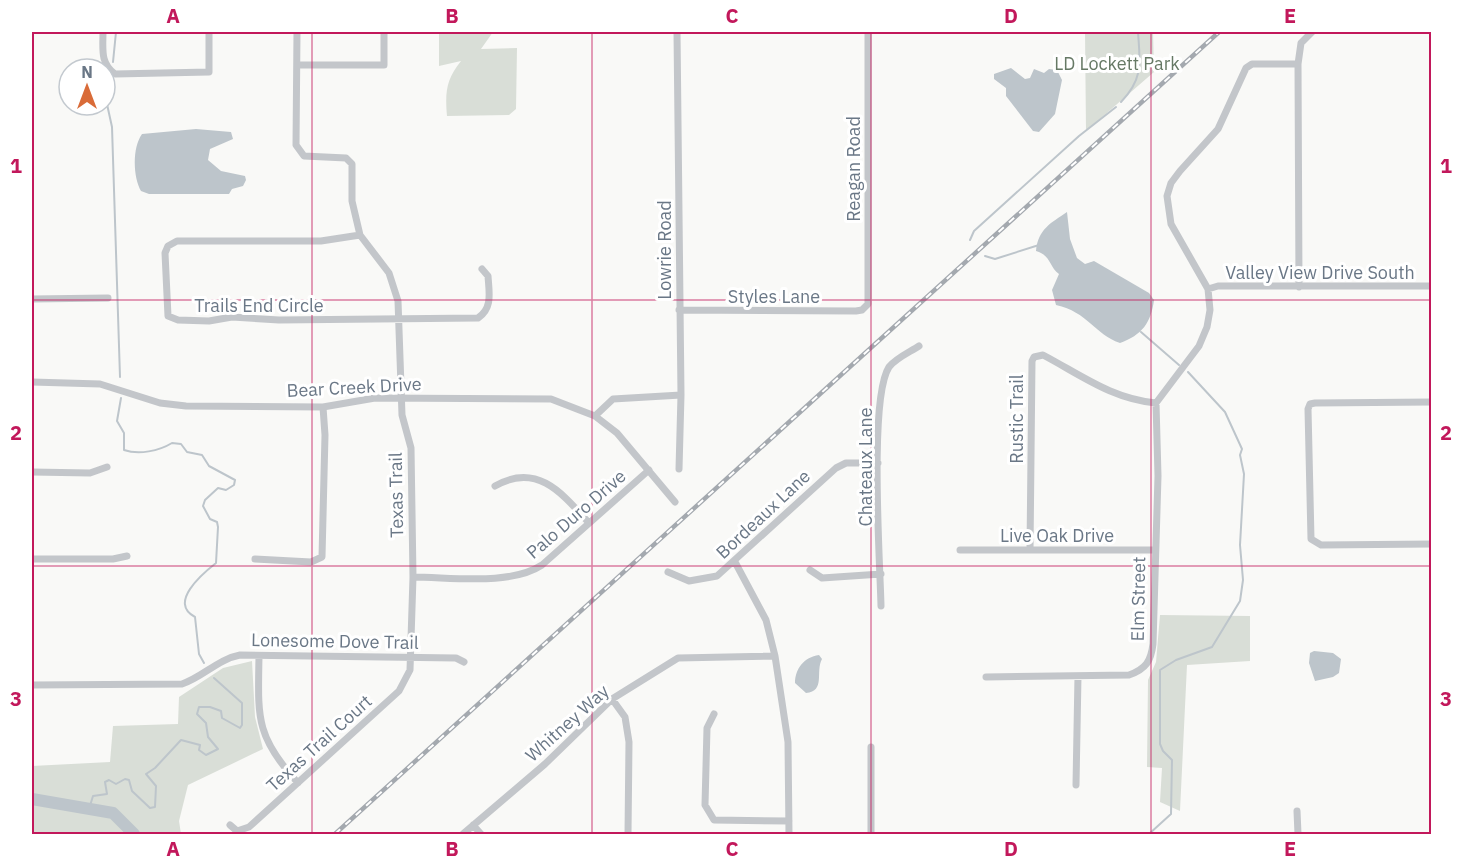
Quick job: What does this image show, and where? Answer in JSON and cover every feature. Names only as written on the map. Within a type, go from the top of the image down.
[{"type":"street","points":[[103,32],[103,59],[107,68],[115,74],[209,72],[209,32]]},
{"type":"street","name":"Texas Trail","points":[[297,32],[296,145],[304,156],[346,158],[352,164],[352,201],[360,235],[395,285],[400,319],[402,415],[411,448],[413,577],[409,657]]},
{"type":"street","points":[[297,65],[384,65],[384,32]]},
{"type":"street","name":"Lowrie Road","points":[[677,32],[681,395],[679,469]]},
{"type":"street","name":"Reagan Road","points":[[867,305],[868,32]]},
{"type":"street","points":[[1299,287],[1298,64],[1301,43],[1312,32]]},
{"type":"street","points":[[1156,403],[1177,378],[1202,340],[1210,310],[1208,289],[1170,224],[1167,196],[1171,183],[1218,129],[1246,68],[1252,64],[1298,64]]},
{"type":"street","name":"Trails End Circle","points":[[360,235],[321,241],[177,241],[168,246],[165,253],[168,316],[178,320],[209,321],[232,317],[279,320],[400,319]]},
{"type":"street","points":[[400,319],[478,318],[489,306],[488,276],[482,269]]},
{"type":"street","name":"Valley View Drive South","points":[[1208,289],[1218,286],[1431,286]]},
{"type":"street","points":[[32,299],[108,298]]},
{"type":"street","name":"Styles Lane","points":[[679,310],[856,311],[867,305]]},
{"type":"street","name":"Chateaux Lane","points":[[881,606],[878,463],[883,381],[890,366],[919,346]]},
{"type":"street","name":"Rustic Trail","points":[[1030,550],[1031,365],[1034,357],[1043,355],[1087,381],[1120,396],[1156,403]]},
{"type":"street","name":"Bear Creek Drive","points":[[32,382],[100,384],[160,403],[186,406],[323,407],[363,399],[538,397],[562,402],[596,416],[617,433],[675,502]]},
{"type":"street","points":[[596,416],[613,399],[681,395]]},
{"type":"street","points":[[1431,402],[1315,403],[1309,405],[1311,539],[1321,545],[1431,544]]},
{"type":"street","name":"Elm Street","points":[[986,677],[1130,675],[1150,662],[1153,644],[1158,476],[1156,403]]},
{"type":"street","points":[[255,559],[288,562],[320,560],[324,552],[325,435],[323,407]]},
{"type":"street","name":"Bordeaux Lane","points":[[668,572],[689,581],[717,576],[836,468],[846,463],[878,463]]},
{"type":"street","points":[[32,472],[90,473],[108,467]]},
{"type":"street","name":"Palo Duro Drive","points":[[413,577],[507,577],[528,574],[542,566],[649,470]]},
{"type":"street","points":[[495,486],[514,477],[541,481],[560,492],[589,522]]},
{"type":"street","name":"Live Oak Drive","points":[[960,550],[1154,550]]},
{"type":"street","points":[[32,559],[113,559],[127,556]]},
{"type":"street","points":[[735,562],[766,620],[775,656],[788,742],[789,834]]},
{"type":"street","points":[[810,570],[822,578],[880,574]]},
{"type":"street","points":[[260,656],[259,689],[262,732],[277,760],[298,783]]},
{"type":"street","name":"Lonesome Dove Trail","points":[[32,685],[182,684],[193,680],[227,658],[260,656],[456,658],[464,662]]},
{"type":"street","name":"Whitney Way","points":[[463,834],[545,764],[612,699],[678,658],[775,656]]},
{"type":"street","name":"Texas Trail Court","points":[[230,825],[237,831],[249,827],[399,691],[410,670],[409,657]]},
{"type":"street","points":[[1076,785],[1078,676]]},
{"type":"street","points":[[612,699],[625,717],[629,742],[628,834]]},
{"type":"street","points":[[714,714],[707,728],[705,805],[714,820],[789,821]]},
{"type":"street","points":[[871,747],[871,834]]},
{"type":"street","points":[[1298,812],[1298,834]]},
{"type":"street","points":[[473,825],[481,834]]},
{"type":"green space","points":[[439,32],[493,32],[481,49],[517,48],[516,109],[509,115],[447,116],[448,87],[452,74],[461,61],[439,66]]},
{"type":"green space","name":"LD Lockett Park","points":[[1085,32],[1153,32],[1154,72],[1086,131]]},
{"type":"green space","points":[[1160,615],[1250,616],[1250,661],[1187,665],[1180,811],[1160,802],[1162,768],[1147,767],[1148,680],[1156,662]]},
{"type":"green space","points":[[252,661],[255,717],[263,749],[188,785],[179,821],[181,834],[32,834],[32,766],[110,762],[113,726],[178,724],[179,697],[223,668]]},
{"type":"shaded area","points":[[1011,68],[1025,79],[1030,78],[1034,69],[1044,73],[1049,69],[1057,70],[1062,80],[1055,114],[1039,132],[1033,131],[1006,96],[1006,88],[994,79],[994,74]]},
{"type":"shaded area","points":[[196,129],[231,132],[233,139],[210,149],[208,160],[221,171],[245,176],[243,186],[232,189],[229,194],[149,194],[141,191],[136,178],[135,154],[142,134]]},
{"type":"shaded area","points":[[1067,212],[1070,239],[1077,258],[1085,264],[1094,261],[1149,293],[1154,300],[1148,322],[1140,332],[1128,340],[1120,343],[1111,339],[1076,313],[1056,305],[1052,290],[1059,274],[1045,255],[1036,251],[1042,232]]},
{"type":"shaded area","points":[[1314,651],[1333,653],[1341,659],[1339,673],[1333,677],[1315,681],[1309,663],[1310,653]]},
{"type":"shaded area","points":[[819,655],[822,659],[818,685],[816,689],[806,693],[795,683],[797,673],[801,664]]},
{"type":"waterway","points":[[114,57],[116,32]]},
{"type":"waterway","points":[[1121,102],[1134,85],[1139,69],[1138,32]]},
{"type":"waterway","points":[[970,240],[974,231],[1079,136],[1116,107]]},
{"type":"waterway","points":[[110,117],[120,377]]},
{"type":"waterway","points":[[985,256],[995,259],[1039,245]]},
{"type":"waterway","points":[[1141,332],[1179,365]]},
{"type":"waterway","points":[[1149,834],[1171,814],[1172,760],[1160,744],[1160,670],[1176,660],[1212,647],[1240,601],[1243,580],[1240,545],[1244,474],[1240,455],[1242,449],[1225,412],[1188,372]]},
{"type":"waterway","points":[[121,398],[117,421],[124,433],[124,450],[142,452],[155,450],[172,443],[181,444],[187,452],[202,455],[209,466],[235,480],[234,485],[226,490],[218,488],[205,500],[203,506],[210,519],[217,522],[218,527],[216,563],[196,581],[186,597],[185,604],[188,611],[195,617],[199,654],[204,663]]},
{"type":"waterway","points":[[89,809],[93,796],[107,794],[105,782],[109,780],[116,784],[125,779],[129,780],[132,791],[150,808],[155,807],[156,786],[146,774],[155,768],[181,740],[200,745],[199,750],[206,755],[218,749],[208,737],[206,723],[197,714],[199,707],[210,707],[221,711],[222,718],[240,728],[242,703],[214,678]]},
{"type":"waterway","points":[[32,799],[113,813],[134,834]]},
{"type":"railway","points":[[335,834],[1219,32]]}]
